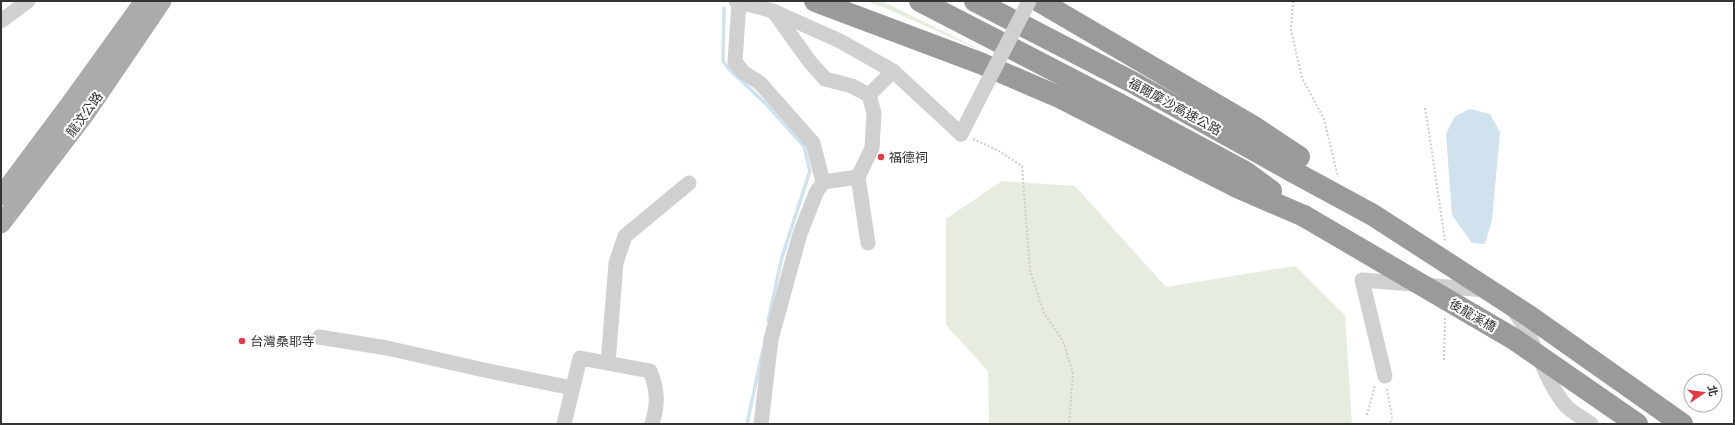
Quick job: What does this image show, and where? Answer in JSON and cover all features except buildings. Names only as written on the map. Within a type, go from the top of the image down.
[{"type":"highway","points":[[815,1],[980,63],[1059,97],[1239,188],[1304,216]]},
{"type":"highway","name":"福爾摩沙高速公路","points":[[920,1],[1119,104],[1245,172],[1304,216]]},
{"type":"highway","name":"福爾摩沙高速公路","points":[[975,1],[1294,163]]},
{"type":"highway","points":[[1039,1],[1254,127],[1294,163],[1340,183],[1373,215],[1529,316],[1682,424]]},
{"type":"highway","name":"後龍溪橋","points":[[1304,216],[1514,339],[1637,424]]},
{"type":"main road","name":"龍汶公路","points":[[1,224],[79,107],[144,1]]},
{"type":"main road","name":"龍汶公路","points":[[1,196],[79,107],[162,1]]},
{"type":"street","points":[[1,20],[28,1]]},
{"type":"street","points":[[761,424],[771,339],[800,234],[816,193],[823,182],[813,143],[760,83],[743,72],[735,62],[738,1],[773,11],[840,41],[893,71],[962,134],[1029,1]]},
{"type":"street","points":[[773,11],[810,62],[825,79],[852,86],[869,95],[874,113],[872,148],[858,177],[868,243]]},
{"type":"street","points":[[869,95],[893,71]]},
{"type":"street","points":[[823,182],[858,177]]},
{"type":"street","points":[[608,363],[616,263],[625,236],[689,184]]},
{"type":"street","points":[[1385,376],[1362,280],[1496,290],[1522,321],[1549,378],[1567,406],[1591,424]]},
{"type":"street","points":[[319,337],[387,348],[572,388]]},
{"type":"street","points":[[564,424],[580,358],[650,371],[656,387],[656,412],[652,424]]},
{"type":"path","points":[[1293,1],[1291,30],[1302,78],[1324,119],[1338,180]]},
{"type":"path","points":[[1425,108],[1445,243]]},
{"type":"path","points":[[962,134],[999,151],[1022,166],[1030,270],[1044,313],[1063,340],[1073,373],[1069,424]]},
{"type":"path","points":[[1444,360],[1445,315]]},
{"type":"path","points":[[1367,415],[1375,385],[1385,376]]},
{"type":"path","points":[[1385,376],[1392,416],[1390,424]]},
{"type":"shaded area","points":[[866,1],[882,1],[991,55],[885,8]]},
{"type":"shaded area","points":[[1002,181],[1075,186],[1166,287],[1295,266],[1345,315],[1352,424],[989,424],[988,371],[946,325],[946,219]]},
{"type":"water","points":[[1470,109],[1490,114],[1500,132],[1492,220],[1485,244],[1472,243],[1452,215],[1446,134],[1455,116]]},
{"type":"waterway","points":[[724,8],[723,61],[729,69],[766,104],[804,146],[810,171],[782,257],[768,321]]},
{"type":"waterway","points":[[747,424],[763,349]]},
{"type":"place","name":"福德祠","points":[[881,157]]},
{"type":"place","name":"台灣桑耶寺","points":[[242,341]]}]
